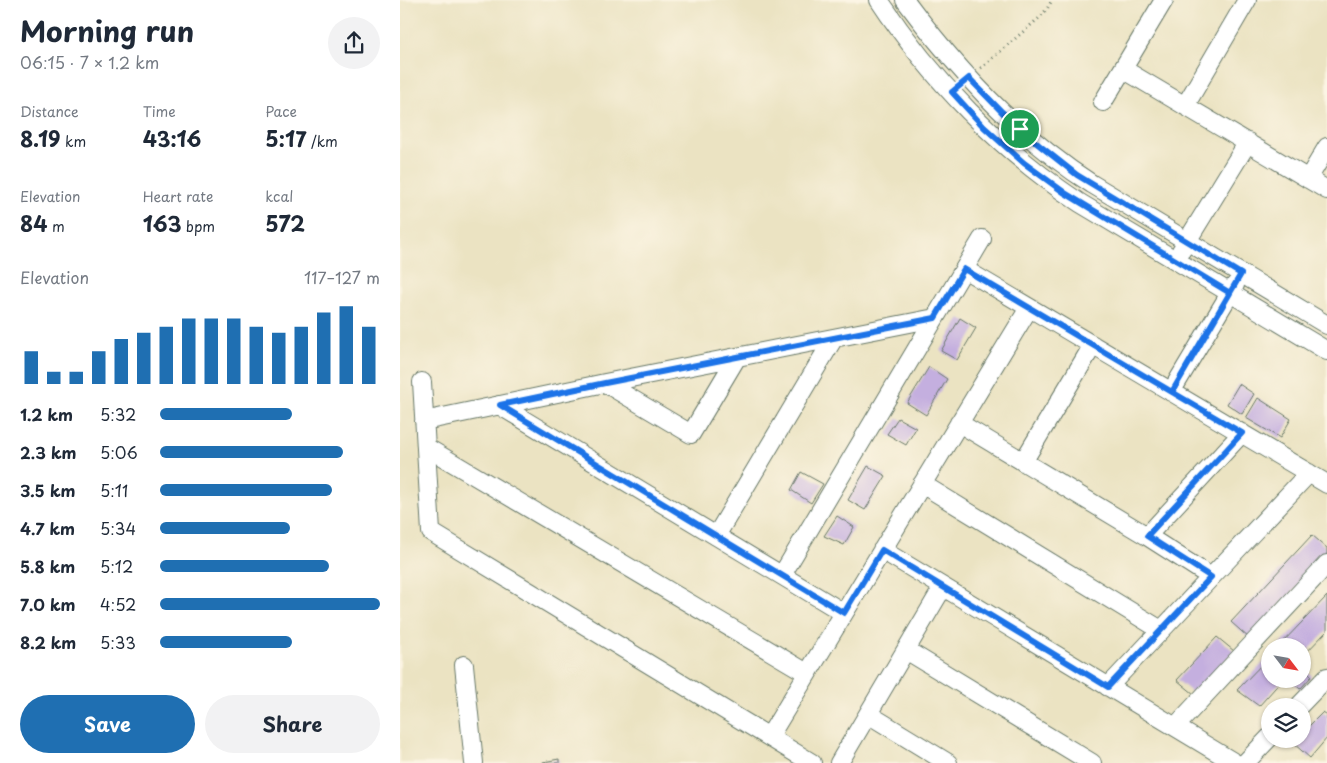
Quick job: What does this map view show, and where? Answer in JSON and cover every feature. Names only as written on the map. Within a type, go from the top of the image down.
[{"type":"street","points":[[879,0],[914,50],[984,127],[1024,163],[1080,203],[1327,351]]},
{"type":"street","points":[[905,0],[969,78],[1008,118],[1059,161],[1092,184],[1327,326]]},
{"type":"street","points":[[1103,102],[1164,0]]},
{"type":"street","points":[[1185,106],[1248,0]]},
{"type":"street","points":[[1123,69],[1327,190]]},
{"type":"street","points":[[952,92],[969,78]]},
{"type":"street","points":[[1175,261],[1248,142]]},
{"type":"street","points":[[1308,179],[1327,147]]},
{"type":"street","points":[[782,575],[982,238]]},
{"type":"street","points":[[964,269],[1327,484]]},
{"type":"street","points":[[1172,392],[1241,274]]},
{"type":"street","points":[[769,737],[1029,308]]},
{"type":"street","points":[[424,421],[935,318]]},
{"type":"street","points":[[716,536],[834,338]]},
{"type":"street","points":[[1023,462],[1093,345]]},
{"type":"street","points":[[605,383],[691,434],[737,357]]},
{"type":"street","points":[[422,382],[431,532],[812,763]]},
{"type":"street","points":[[500,405],[844,613]]},
{"type":"street","points":[[959,423],[1147,536],[1211,577]]},
{"type":"street","points":[[1147,536],[1242,433]]},
{"type":"street","points":[[426,447],[807,673]]},
{"type":"street","points":[[1108,687],[1309,473]]},
{"type":"street","points":[[922,484],[1160,630]]},
{"type":"street","points":[[882,550],[1235,763]]},
{"type":"street","points":[[1175,727],[1327,564]]},
{"type":"street","points":[[839,763],[943,587]]},
{"type":"street","points":[[906,650],[1092,763]]},
{"type":"street","points":[[464,665],[474,763]]},
{"type":"street","points":[[1307,698],[1327,677]]},
{"type":"street","points":[[868,714],[948,763]]},
{"type":"street","points":[[1245,763],[1261,746]]},
{"type":"path","points":[[969,78],[1038,19],[1052,0]]},
{"type":"building","points":[[960,318],[976,328],[957,360],[941,351]]},
{"type":"building","points":[[929,367],[947,379],[926,415],[907,403]]},
{"type":"building","points":[[1239,384],[1254,394],[1242,414],[1227,404]]},
{"type":"building","points":[[1258,398],[1291,419],[1280,438],[1246,418]]},
{"type":"building","points":[[898,418],[916,428],[906,445],[887,434]]},
{"type":"building","points":[[868,466],[886,476],[865,510],[848,500]]},
{"type":"building","points":[[801,472],[823,484],[811,503],[791,490]]},
{"type":"building","points":[[837,516],[854,527],[844,545],[824,536]]},
{"type":"building","points":[[1312,535],[1327,548],[1327,554],[1250,639],[1231,622]]},
{"type":"building","points":[[1327,596],[1327,631],[1311,648],[1311,638],[1287,638]]},
{"type":"building","points":[[1217,637],[1234,651],[1194,694],[1177,680]]},
{"type":"building","points":[[1261,665],[1261,688],[1275,688],[1266,698],[1261,698],[1259,706],[1237,690]]},
{"type":"building","points":[[1323,712],[1327,715],[1327,738],[1310,758],[1299,748],[1311,748],[1311,724]]},
{"type":"building","points":[[559,759],[559,763],[543,763],[543,762]]},
{"type":"route","points":[[1020,129],[969,78],[952,92],[984,127],[1045,179],[1080,203],[1230,293],[1172,392],[1242,433],[1147,536],[1211,577],[1108,687],[882,550],[844,613],[500,405],[935,318],[964,269],[1172,392],[1201,343],[1241,274],[1077,175],[1020,129]]}]
